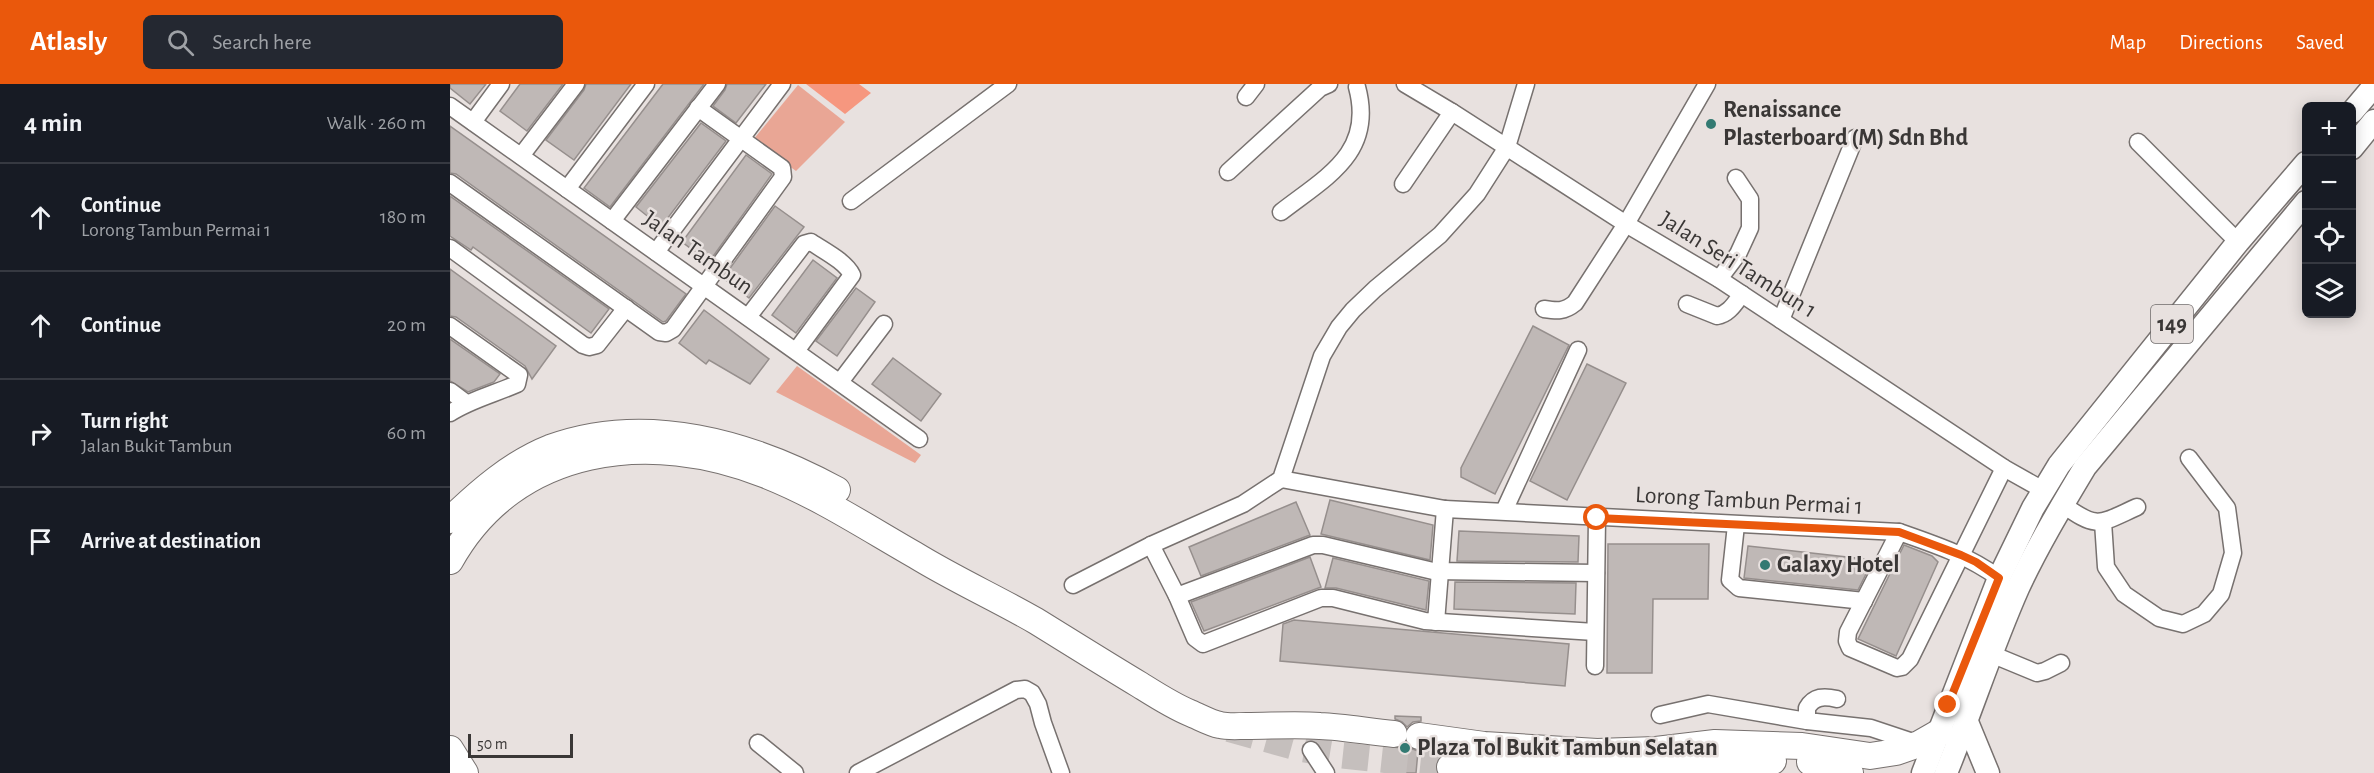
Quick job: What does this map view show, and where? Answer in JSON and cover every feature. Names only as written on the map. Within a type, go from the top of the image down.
[{"type":"highway","points":[[450,520],[493,482],[550,448],[612,434],[639,433],[696,437],[762,455],[806,473],[867,506],[928,543],[1033,620]]},
{"type":"highway","points":[[450,561],[486,512],[523,483],[542,472],[568,461],[623,451],[657,450],[683,453],[729,462],[767,475],[840,510],[917,557],[1033,620],[1163,699],[1221,726],[1319,725],[1536,750],[1597,752],[1656,750],[1715,743],[1802,746],[1870,756],[1896,752],[1930,738]]},
{"type":"highway","points":[[450,749],[465,773]]},
{"type":"highway","points":[[1450,770],[1550,772],[1802,760],[1850,773]]},
{"type":"main road","points":[[2346,102],[2352,84]]},
{"type":"main road","points":[[2356,107],[2374,86]]},
{"type":"main road","points":[[2356,143],[2374,122]]},
{"type":"main road","name":"149","points":[[1923,773],[1930,738],[1999,578],[2043,490],[2094,418],[2235,246],[2302,170]]},
{"type":"main road","name":"149","points":[[1946,773],[2019,587],[2062,504],[2085,467],[2302,208]]},
{"type":"main road","points":[[2235,246],[2249,246],[2254,254],[2253,265]]},
{"type":"main road","points":[[1967,722],[1988,773]]},
{"type":"street","points":[[473,122],[501,84]]},
{"type":"street","points":[[521,156],[576,84]]},
{"type":"street","points":[[567,189],[646,84]]},
{"type":"street","points":[[612,221],[717,84]]},
{"type":"street","points":[[656,252],[782,84]]},
{"type":"street","points":[[851,201],[1008,84]]},
{"type":"street","points":[[1228,172],[1320,88],[1329,84]]},
{"type":"street","points":[[1073,585],[1150,545],[1243,504],[1281,479],[1322,356],[1339,327],[1375,289],[1440,235],[1477,194],[1507,147],[1526,84]]},
{"type":"street","points":[[1544,309],[1560,311],[1575,303],[1626,224],[1707,84]]},
{"type":"street","points":[[1281,212],[1333,171],[1353,148],[1361,128],[1362,118],[1362,107],[1355,85]]},
{"type":"street","name":"Jalan Seri Tambun 1","points":[[1414,86],[1626,224],[1719,279],[2004,468],[2043,490]]},
{"type":"street","name":"Jalan Tambun","points":[[450,106],[919,439]]},
{"type":"street","points":[[450,183],[659,332],[666,333],[673,329],[783,177],[782,168],[698,108]]},
{"type":"street","points":[[1403,184],[1452,112]]},
{"type":"street","points":[[1781,320],[1855,138]]},
{"type":"street","points":[[2138,142],[2235,246]]},
{"type":"street","points":[[1719,279],[1738,254],[1750,228],[1750,199],[1736,178]]},
{"type":"street","points":[[748,317],[804,244],[811,242],[818,246],[849,269],[852,275],[796,351]]},
{"type":"street","points":[[450,248],[583,345],[590,347],[597,345],[626,308]]},
{"type":"street","points":[[1687,304],[1717,316],[1729,310],[1742,294]]},
{"type":"street","points":[[840,382],[884,324]]},
{"type":"street","points":[[450,326],[519,375],[517,384],[482,399],[466,403],[450,413]]},
{"type":"street","points":[[1504,511],[1578,350]]},
{"type":"street","points":[[450,391],[466,403]]},
{"type":"street","points":[[2103,522],[2106,567],[2124,594],[2158,618],[2183,624],[2204,614],[2221,594],[2233,553],[2227,508],[2189,458]]},
{"type":"street","points":[[1899,532],[1848,632],[1847,641],[1850,648],[1897,668],[1902,667],[1910,659],[2004,468]]},
{"type":"street","name":"Lorong Tambun Permai 1","points":[[1281,479],[1445,509],[1899,532],[1961,555],[1999,578]]},
{"type":"street","points":[[2062,504],[2085,520],[2103,522],[2137,507]]},
{"type":"street","points":[[1436,622],[1445,509]]},
{"type":"street","points":[[1595,666],[1597,518]]},
{"type":"street","points":[[1736,525],[1730,580],[1733,585],[1739,588],[1864,601]]},
{"type":"street","points":[[1150,545],[1178,596],[1195,638],[1203,644],[1321,598],[1333,598],[1436,622],[1594,632]]},
{"type":"street","points":[[1178,596],[1313,545],[1323,545],[1432,571],[1596,573]]},
{"type":"street","points":[[1991,654],[2037,673],[2045,672],[2061,663]]},
{"type":"street","points":[[858,773],[1016,690],[1025,689],[1032,693],[1038,704],[1061,773]]},
{"type":"street","points":[[1807,721],[1807,708],[1817,698],[1827,696],[1837,699]]},
{"type":"street","points":[[1660,715],[1708,704],[1807,721],[1871,728],[1930,738]]},
{"type":"street","points":[[1450,770],[1452,741]]},
{"type":"street","points":[[758,743],[795,773]]},
{"type":"street","points":[[1311,750],[1326,773]]},
{"type":"shaded area","points":[[806,84],[859,84],[871,93],[845,114]]},
{"type":"shaded area","points":[[798,85],[845,122],[796,171],[753,140]]},
{"type":"shaded area","points":[[797,366],[921,455],[915,463],[776,392]]},
{"type":"building","points":[[450,84],[486,84],[470,104],[450,88]]},
{"type":"building","points":[[520,84],[563,84],[527,131],[500,111]]},
{"type":"building","points":[[586,84],[631,84],[574,160],[546,140],[584,90]]},
{"type":"building","points":[[663,84],[704,84],[610,207],[584,188]]},
{"type":"building","points":[[727,84],[766,84],[736,123],[713,106]]},
{"type":"building","points":[[701,123],[726,141],[661,227],[636,207]]},
{"type":"building","points":[[450,126],[686,294],[666,321],[663,322],[456,174],[450,173]]},
{"type":"building","points":[[746,155],[772,174],[709,262],[682,242]]},
{"type":"building","points":[[450,196],[609,309],[591,333],[473,247],[471,250],[450,236]]},
{"type":"building","points":[[775,206],[804,227],[749,298],[723,278]]},
{"type":"building","points":[[813,260],[837,278],[796,333],[772,315]]},
{"type":"building","points":[[450,269],[556,346],[532,379],[525,366],[456,317],[450,316]]},
{"type":"building","points":[[856,288],[875,302],[837,356],[816,341]]},
{"type":"building","points":[[704,310],[769,359],[750,384],[709,360],[706,364],[679,343]]},
{"type":"building","points":[[1533,326],[1569,345],[1495,494],[1461,477],[1461,468]]},
{"type":"building","points":[[450,339],[500,374],[494,382],[468,392],[450,381]]},
{"type":"building","points":[[893,358],[941,394],[921,421],[872,384]]},
{"type":"building","points":[[1587,364],[1626,383],[1567,500],[1530,481]]},
{"type":"building","points":[[1330,500],[1433,525],[1430,560],[1321,534]]},
{"type":"building","points":[[1296,502],[1310,535],[1201,576],[1189,547]]},
{"type":"building","points":[[1459,531],[1579,536],[1578,562],[1457,561]]},
{"type":"building","points":[[1608,544],[1709,544],[1708,599],[1653,599],[1652,673],[1607,673]]},
{"type":"building","points":[[1904,545],[1932,556],[1938,562],[1896,656],[1858,639]]},
{"type":"building","points":[[1748,546],[1873,560],[1858,590],[1744,578]]},
{"type":"building","points":[[1310,557],[1321,587],[1204,631],[1191,602]]},
{"type":"building","points":[[1333,558],[1429,581],[1426,610],[1336,588],[1325,588]]},
{"type":"building","points":[[1455,582],[1576,583],[1575,614],[1454,609]]},
{"type":"building","points":[[1294,620],[1569,644],[1565,686],[1280,661],[1283,624]]},
{"type":"building","points":[[1395,716],[1421,717],[1421,721],[1413,722],[1407,727],[1395,719]]},
{"type":"building","points":[[1406,743],[1410,748],[1418,751],[1416,773],[1391,773],[1393,749]]},
{"type":"tunnel","points":[[1229,729],[1302,749],[1450,767]]},
{"type":"place","name":"Renaissance Plasterboard (M) Sdn Bhd","points":[[1711,124]]},
{"type":"place","name":"Galaxy Hotel","points":[[1765,565]]},
{"type":"place","name":"Plaza Tol Bukit Tambun Selatan","points":[[1405,748]]},
{"type":"route","points":[[1597,518],[1899,532],[1976,562],[1999,578],[1948,705]]}]
